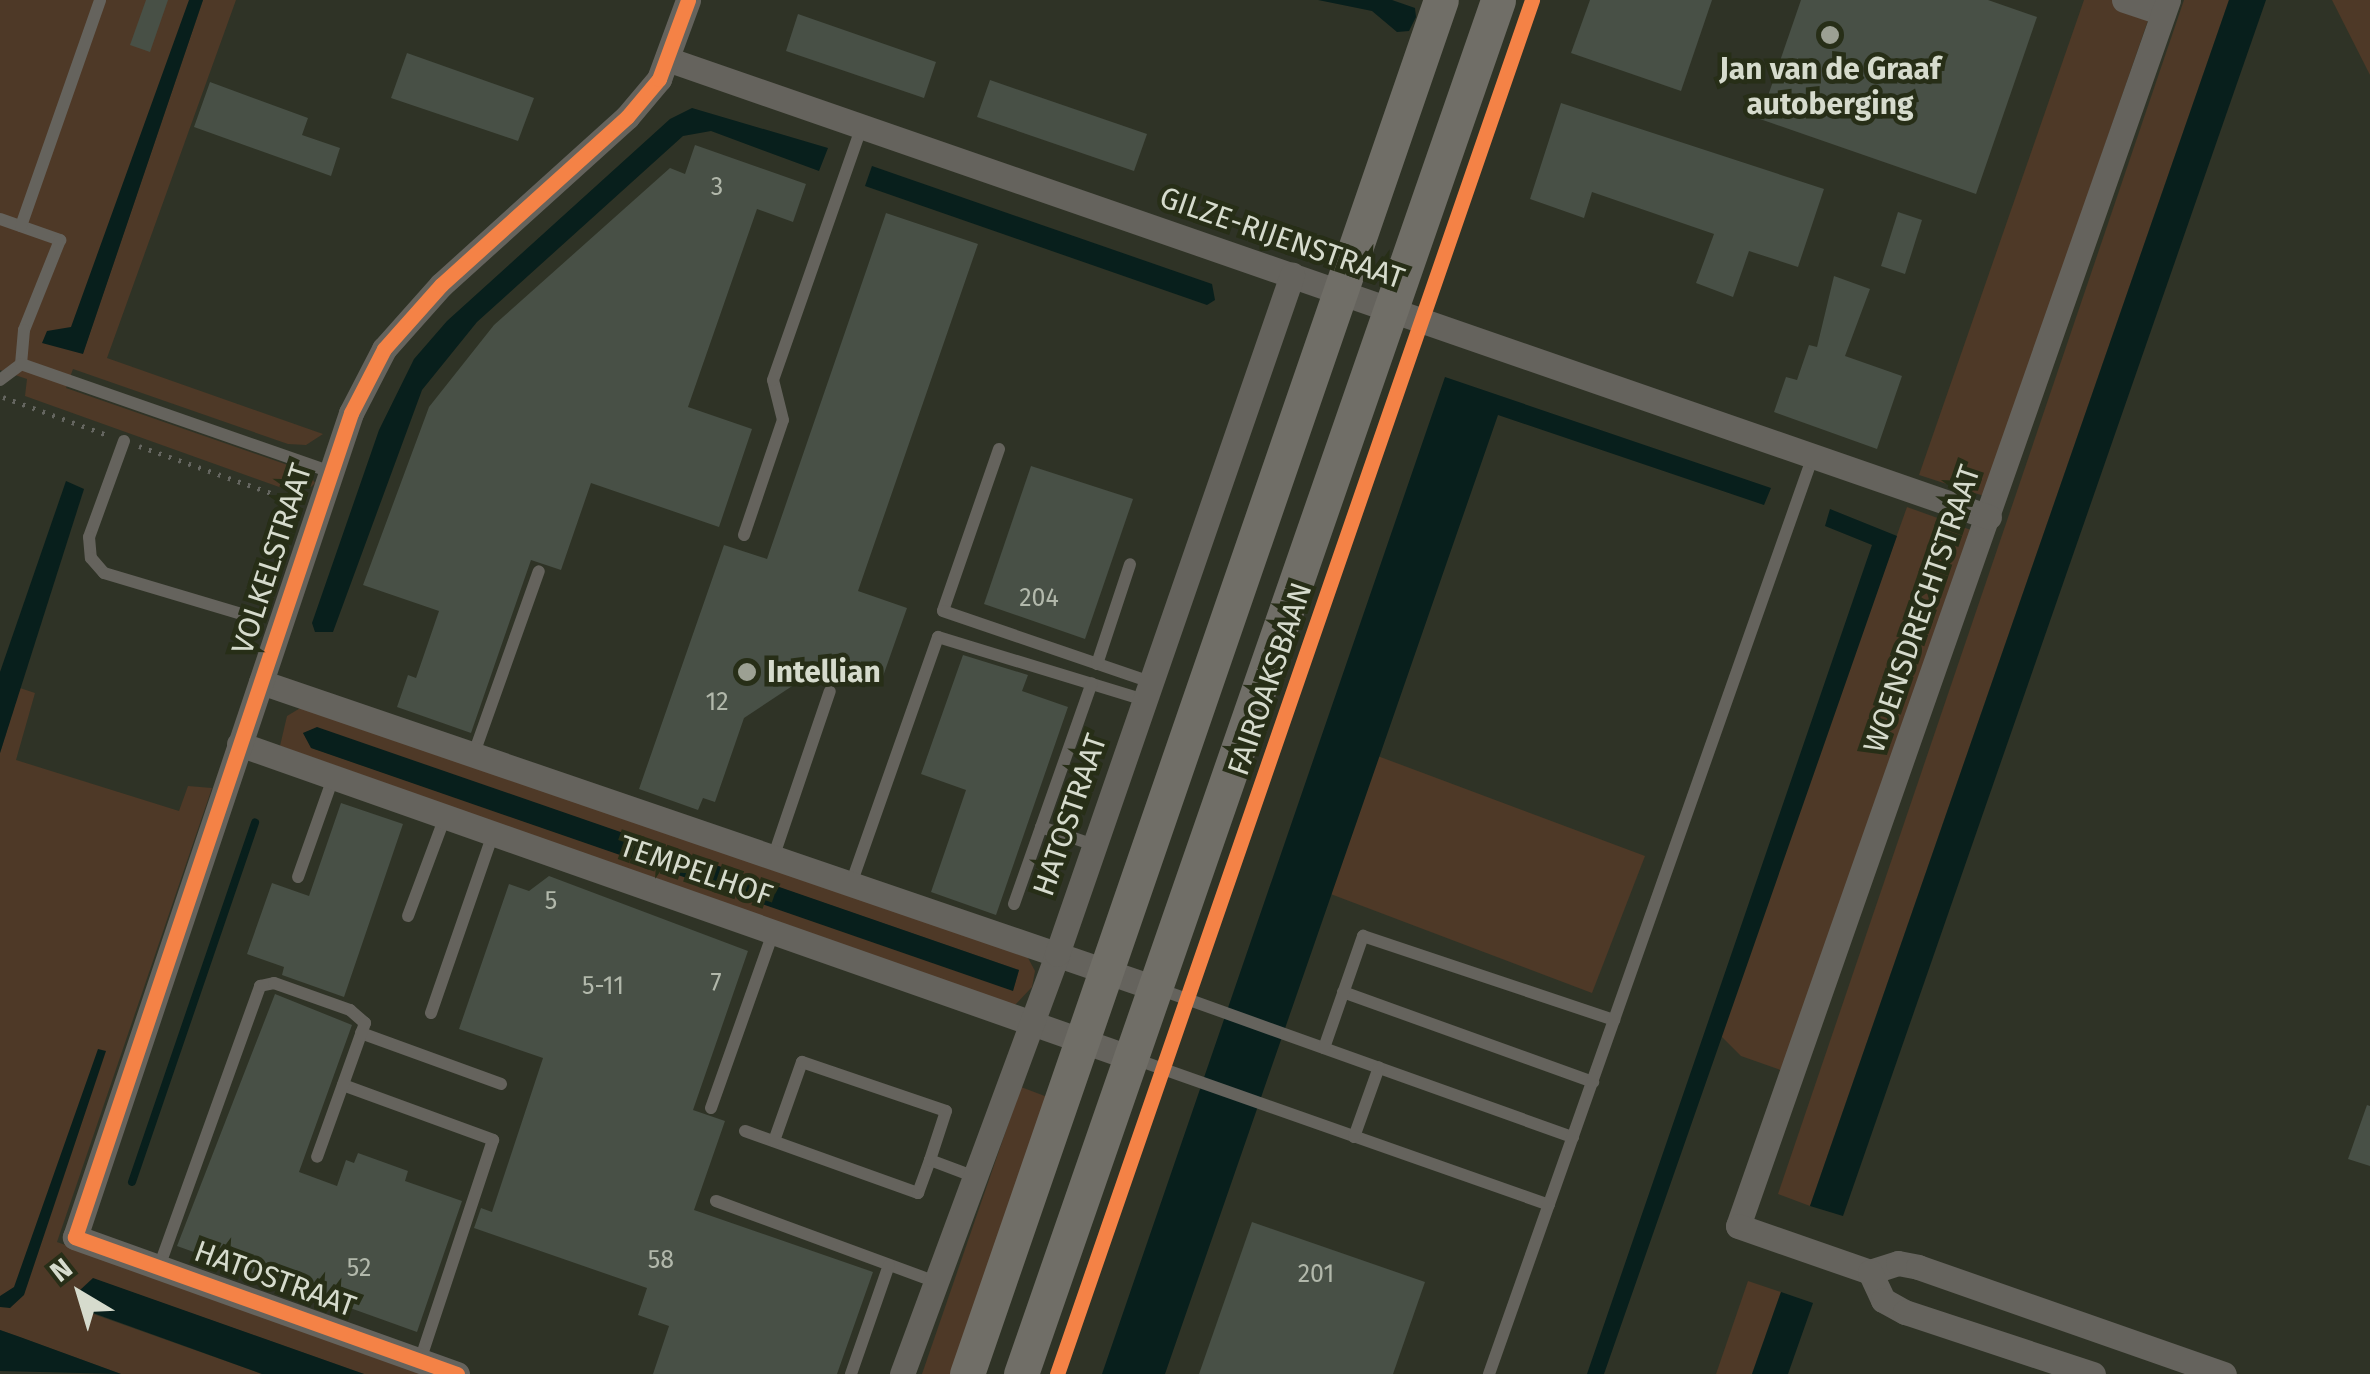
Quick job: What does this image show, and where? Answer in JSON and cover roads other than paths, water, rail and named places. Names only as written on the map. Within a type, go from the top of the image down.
[{"type":"main road","name":"FAIROAKSBAAN","points":[[967,1374],[1441,0]]},
{"type":"main road","name":"FAIROAKSBAAN","points":[[1021,1374],[1498,0]]},
{"type":"street","name":"VOLKELSTRAAT","points":[[75,1237],[329,471],[384,349],[441,285],[626,118],[668,60],[688,0]]},
{"type":"street","name":"WOENSDRECHTSTRAAT","points":[[1870,1272],[1738,1226],[2166,6],[2124,0]]},
{"type":"street","name":"GILZE-RIJENSTRAAT","points":[[668,60],[1989,517]]},
{"type":"street","name":"HATOSTRAAT","points":[[902,1374],[1057,954],[1292,275]]},
{"type":"street","name":"TEMPELHOF","points":[[261,682],[1156,988]]},
{"type":"street","name":"TEMPELHOF","points":[[239,744],[1131,1058]]},
{"type":"street","name":"HATOSTRAAT","points":[[75,1237],[457,1374]]},
{"type":"street","points":[[2108,1333],[2093,1374],[1905,1312],[1883,1300],[1870,1272],[1898,1263],[1918,1267],[2108,1333],[2224,1374]]},
{"type":"lane","points":[[21,226],[100,0]]},
{"type":"lane","points":[[744,535],[782,420],[773,380],[862,126]]},
{"type":"lane","points":[[0,219],[60,240],[24,330],[21,364],[0,380]]},
{"type":"lane","points":[[21,364],[329,471]]},
{"type":"lane","points":[[124,440],[89,537],[91,558],[104,572],[244,616]]},
{"type":"lane","points":[[999,449],[943,611],[1097,664],[1147,691]]},
{"type":"lane","points":[[1490,1374],[1813,456]]},
{"type":"lane","points":[[1097,664],[1130,564]]},
{"type":"lane","points":[[474,756],[539,571]]},
{"type":"lane","points":[[851,884],[938,637],[950,635],[1092,682],[1147,691]]},
{"type":"lane","points":[[1014,904],[1092,682]]},
{"type":"lane","points":[[773,858],[830,691]]},
{"type":"lane","points":[[298,877],[333,778]]},
{"type":"lane","points":[[408,916],[445,817]]},
{"type":"lane","points":[[1041,827],[1094,845]]},
{"type":"lane","points":[[431,1013],[493,834]]},
{"type":"lane","points":[[711,1108],[774,932]]},
{"type":"lane","points":[[1324,1048],[1363,936],[1614,1020]]},
{"type":"lane","points":[[159,1267],[260,986],[274,983],[350,1010],[365,1022],[317,1157]]},
{"type":"lane","points":[[1156,988],[1573,1138]]},
{"type":"lane","points":[[1343,992],[1592,1082]]},
{"type":"lane","points":[[361,1033],[501,1084]]},
{"type":"lane","points":[[1131,1058],[1549,1205]]},
{"type":"lane","points":[[745,1131],[918,1193],[946,1112],[802,1062],[774,1141]]},
{"type":"lane","points":[[1354,1137],[1378,1067]]},
{"type":"lane","points":[[342,1085],[494,1140],[420,1361]]},
{"type":"lane","points":[[930,1160],[974,1176]]},
{"type":"lane","points":[[716,1201],[936,1282]]},
{"type":"lane","points":[[851,1374],[889,1265]]},
{"type":"water","points":[[189,0],[203,0],[83,354],[42,343],[47,331],[71,327]]},
{"type":"water","points":[[1318,0],[1392,0],[1415,8],[1416,17],[1409,31],[1397,32],[1372,11]]},
{"type":"water","points":[[2229,0],[2266,0],[1843,1216],[1810,1206]]},
{"type":"water","points":[[692,108],[828,148],[819,171],[711,131],[683,136],[477,322],[422,390],[333,632],[315,632],[312,623],[379,430],[414,359],[447,321],[670,119]]},
{"type":"water","points":[[872,166],[1212,284],[1215,300],[1207,305],[865,186]]},
{"type":"water","points":[[1445,377],[1771,488],[1764,505],[1498,415],[1165,1374],[1102,1374]]},
{"type":"water","points":[[66,481],[84,489],[0,753],[0,672]]},
{"type":"water","points":[[1830,509],[1897,536],[1604,1374],[1587,1374],[1872,545],[1825,526]]},
{"type":"water","points":[[317,727],[1019,970],[1013,991],[311,748],[303,733]]},
{"type":"water","points":[[98,1049],[106,1051],[24,1295],[10,1308],[0,1307],[0,1296],[14,1287]]},
{"type":"water","points":[[93,1278],[364,1374],[262,1374],[82,1309],[79,1291]]},
{"type":"water","points":[[1781,1292],[1813,1303],[1788,1374],[1752,1374]]},
{"type":"water","points":[[0,1330],[20,1337],[121,1374],[0,1371]]},
{"type":"waterway","points":[[132,1182],[255,822]]},
{"type":"place","name":"Jan van de Graaf autoberging","points":[[1830,35]]},
{"type":"place","name":"Intellian","points":[[747,672]]}]
